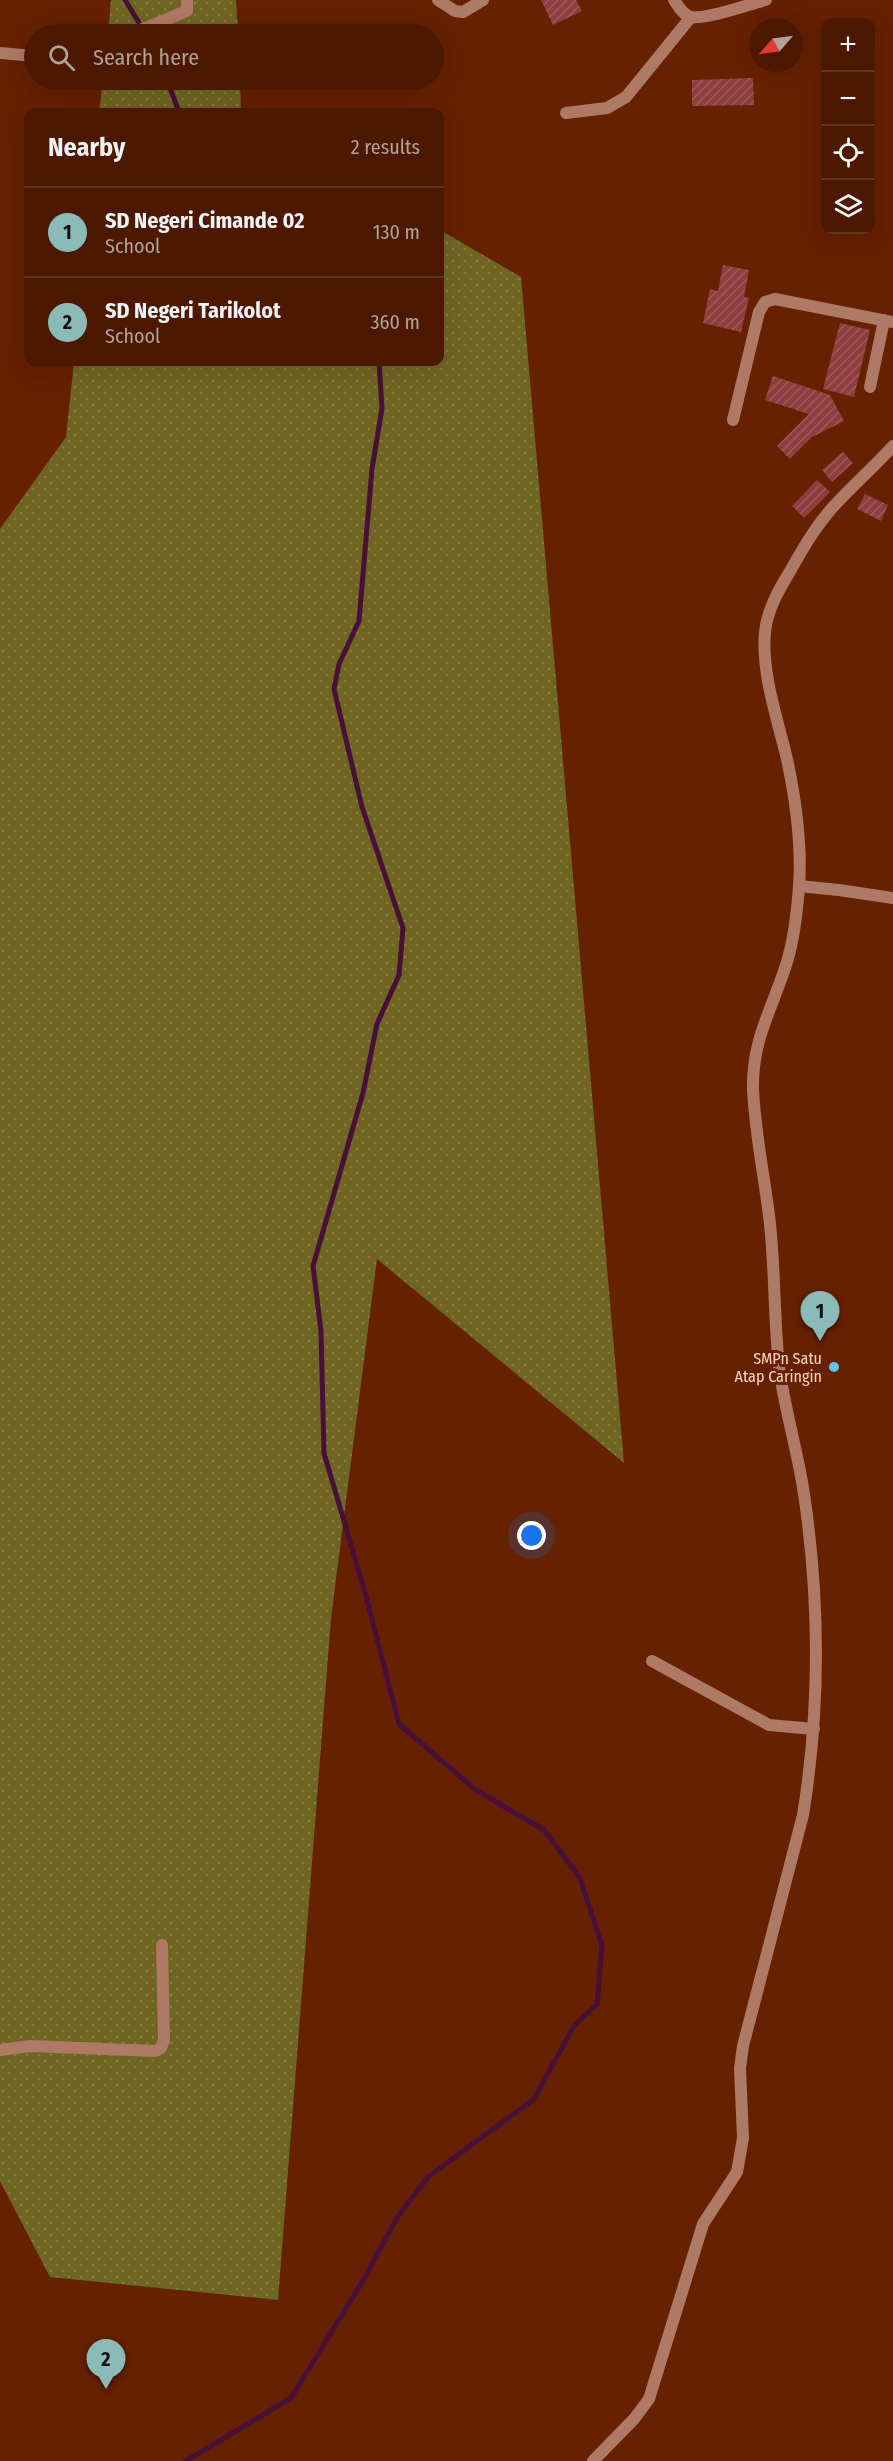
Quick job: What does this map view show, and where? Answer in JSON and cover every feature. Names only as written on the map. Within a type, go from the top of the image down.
[{"type":"street","points":[[158,24],[187,11],[187,0]]},
{"type":"street","points":[[438,0],[455,11],[464,12],[483,0]]},
{"type":"street","points":[[674,0],[683,13],[691,17],[713,14],[766,0]]},
{"type":"street","points":[[566,113],[607,108],[618,104],[691,17]]},
{"type":"street","points":[[0,53],[24,55]]},
{"type":"street","points":[[733,420],[759,312],[765,302],[775,299],[888,321],[870,387]]},
{"type":"street","points":[[593,2461],[634,2419],[649,2399],[703,2224],[737,2172],[743,2139],[740,2068],[743,2046],[803,1815],[814,1729],[818,1638],[805,1496],[788,1422],[779,1365],[771,1234],[753,1083],[756,1050],[762,1027],[792,943],[799,886],[795,805],[768,674],[765,644],[768,620],[784,580],[821,522],[893,446]]},
{"type":"street","points":[[799,886],[893,898]]},
{"type":"street","points":[[652,1661],[769,1725],[814,1729]]},
{"type":"street","points":[[0,2050],[30,2046],[155,2051],[161,2049],[164,2040],[162,1945]]},
{"type":"shaded area","points":[[111,0],[236,0],[237,24],[109,24]]},
{"type":"shaded area","points":[[102,90],[240,90],[241,108],[100,108]]},
{"type":"shaded area","points":[[444,232],[521,277],[624,1463],[377,1259],[331,1618],[278,2300],[50,2277],[0,2181],[0,529],[66,437],[74,366],[444,366]]},
{"type":"building","points":[[541,0],[576,0],[582,11],[553,25]]},
{"type":"building","points":[[753,78],[754,105],[692,106],[692,80]]},
{"type":"building","points":[[723,265],[749,270],[744,297],[749,298],[741,332],[703,323],[710,289],[718,291]]},
{"type":"building","points":[[840,323],[870,330],[854,397],[823,389]]},
{"type":"building","points":[[773,376],[830,395],[844,421],[812,437],[790,459],[777,446],[809,414],[765,400]]},
{"type":"building","points":[[843,452],[853,463],[832,482],[822,470]]},
{"type":"building","points":[[817,480],[830,492],[804,518],[792,506]]},
{"type":"building","points":[[865,494],[888,505],[881,521],[857,509]]},
{"type":"waterway","points":[[125,0],[140,24]]},
{"type":"waterway","points":[[171,90],[178,108]]},
{"type":"waterway","points":[[186,2461],[291,2398],[361,2284],[398,2216],[428,2177],[534,2099],[574,2026],[597,2004],[602,1946],[580,1878],[544,1830],[476,1790],[399,1724],[366,1596],[324,1453],[321,1331],[313,1266],[363,1093],[377,1024],[399,975],[403,928],[362,807],[334,689],[339,664],[359,621],[372,469],[382,408],[379,366]]},
{"type":"place","name":"SD Negeri Cimande 02","points":[[820,1341]]},
{"type":"place","name":"SMPn Satu Atap Caringin","points":[[834,1367]]},
{"type":"place","name":"SD Negeri Tarikolot","points":[[106,2389]]}]
